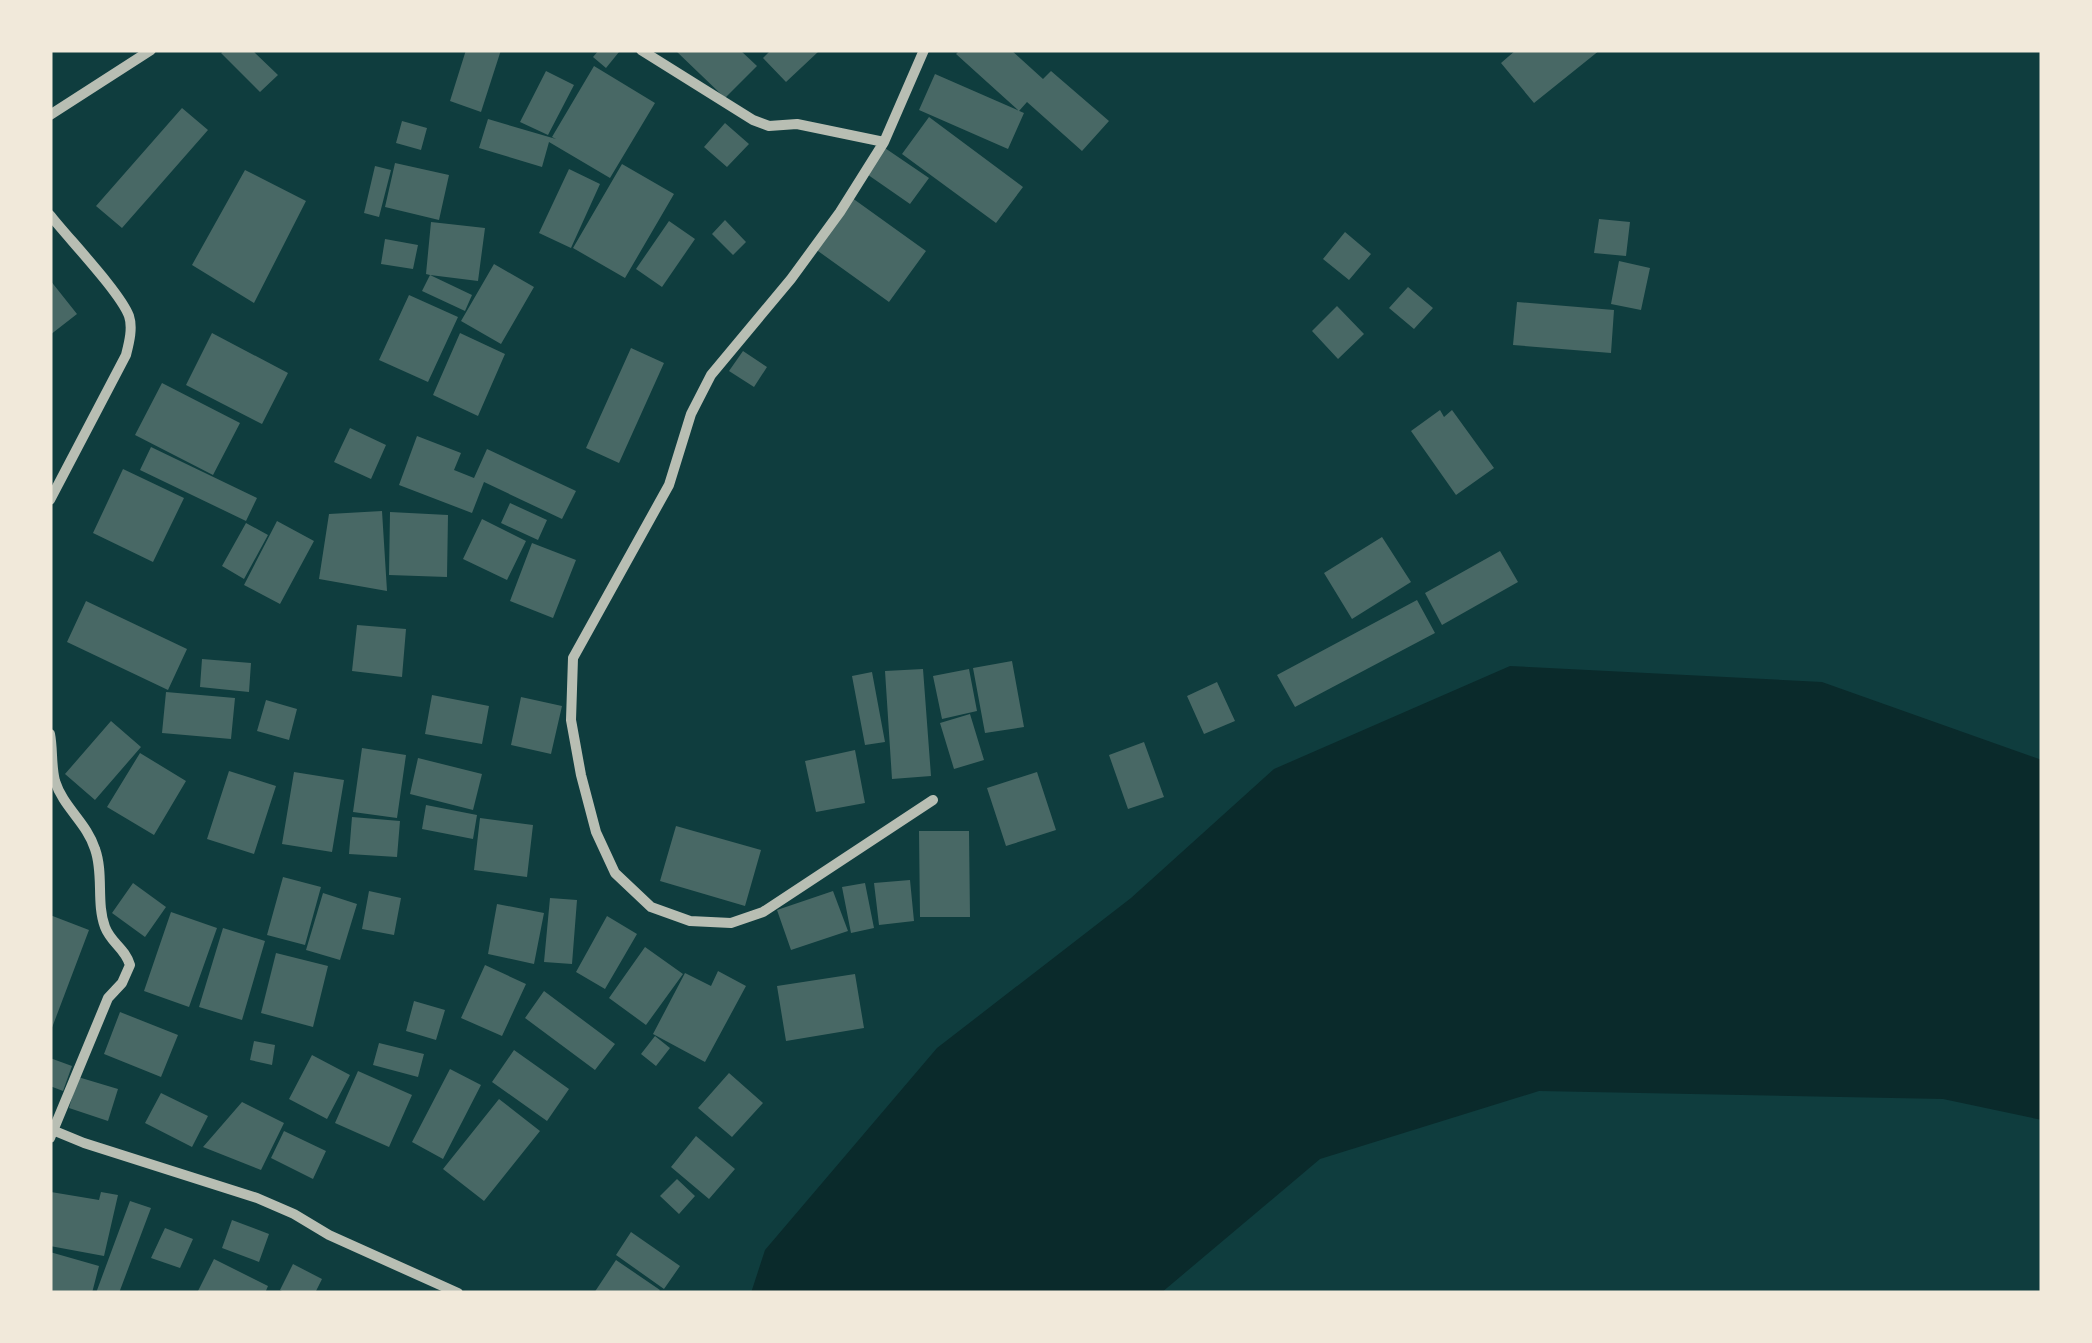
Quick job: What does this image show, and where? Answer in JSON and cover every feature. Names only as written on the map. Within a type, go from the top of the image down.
[{"type":"street","points":[[50,114],[150,50]]},
{"type":"street","points":[[641,50],[753,120],[770,126],[797,124],[884,142]]},
{"type":"street","points":[[924,50],[884,142],[830,226],[711,375],[692,414],[669,485],[573,658],[572,720],[596,832],[615,873],[651,908],[690,921],[731,924],[763,912],[933,800]]},
{"type":"street","points":[[50,215],[130,317],[126,355],[50,500]]},
{"type":"street","points":[[50,734],[55,782],[71,812],[88,830],[100,865],[103,922],[110,938],[126,951],[130,966],[122,983],[108,998],[51,1132],[257,1198],[294,1214],[328,1236],[458,1293]]},
{"type":"water","points":[[1510,666],[1822,682],[2042,760],[2042,1120],[1943,1099],[1539,1091],[1320,1159],[1161,1293],[751,1293],[765,1250],[937,1048],[1131,898],[1274,769]]},
{"type":"building","points":[[252,50],[278,75],[260,92],[221,53]]},
{"type":"building","points":[[466,50],[501,50],[481,112],[450,101]]},
{"type":"building","points":[[599,50],[619,52],[606,68],[593,57]]},
{"type":"building","points":[[675,50],[740,50],[757,66],[725,98]]},
{"type":"building","points":[[771,50],[818,52],[786,82],[763,58]]},
{"type":"building","points":[[960,50],[1011,50],[1043,79],[1051,71],[1109,121],[1082,151],[1027,102],[1019,111],[956,54]]},
{"type":"building","points":[[1516,50],[1600,50],[1534,103],[1501,63]]},
{"type":"building","points":[[594,66],[655,103],[610,178],[549,142],[542,167],[479,148],[488,119],[556,139],[552,137]]},
{"type":"building","points":[[546,71],[574,85],[548,135],[520,122]]},
{"type":"building","points":[[935,74],[1024,113],[1008,149],[919,110]]},
{"type":"building","points":[[182,108],[208,130],[122,228],[96,206]]},
{"type":"building","points":[[929,117],[1023,187],[996,223],[902,154]]},
{"type":"building","points":[[402,121],[427,128],[421,150],[396,143]]},
{"type":"building","points":[[725,123],[749,144],[727,167],[704,147]]},
{"type":"building","points":[[879,144],[929,178],[910,204],[861,170]]},
{"type":"building","points":[[395,163],[449,175],[439,220],[385,207]]},
{"type":"building","points":[[622,164],[674,194],[625,278],[573,248]]},
{"type":"building","points":[[375,166],[391,170],[379,217],[364,213]]},
{"type":"building","points":[[569,169],[600,184],[571,248],[539,233]]},
{"type":"building","points":[[245,170],[306,201],[254,303],[192,265]]},
{"type":"building","points":[[848,195],[926,251],[889,302],[811,246]]},
{"type":"building","points":[[1599,219],[1630,222],[1626,256],[1594,253]]},
{"type":"building","points":[[725,220],[746,242],[733,255],[712,234]]},
{"type":"building","points":[[669,221],[695,239],[662,287],[636,269]]},
{"type":"building","points":[[431,222],[485,228],[478,281],[426,274]]},
{"type":"building","points":[[1345,232],[1371,254],[1349,280],[1323,259]]},
{"type":"building","points":[[385,239],[418,245],[413,269],[381,264]]},
{"type":"building","points":[[1619,261],[1650,268],[1641,310],[1611,304]]},
{"type":"building","points":[[494,264],[534,287],[501,344],[461,321]]},
{"type":"building","points":[[430,275],[472,295],[465,311],[422,291]]},
{"type":"building","points":[[50,280],[77,314],[50,335]]},
{"type":"building","points":[[1408,287],[1433,308],[1414,329],[1389,308]]},
{"type":"building","points":[[409,295],[458,317],[428,382],[379,360]]},
{"type":"building","points":[[1517,302],[1614,310],[1611,353],[1513,345]]},
{"type":"building","points":[[1337,306],[1364,334],[1338,359],[1312,331]]},
{"type":"building","points":[[212,333],[288,373],[262,424],[186,385]]},
{"type":"building","points":[[460,333],[505,354],[478,416],[433,395]]},
{"type":"building","points":[[631,348],[664,363],[619,463],[586,448]]},
{"type":"building","points":[[743,351],[767,367],[754,387],[729,371]]},
{"type":"building","points":[[162,383],[240,423],[213,475],[135,435]]},
{"type":"building","points":[[1440,410],[1444,417],[1452,410],[1494,468],[1456,495],[1411,431]]},
{"type":"building","points":[[350,428],[386,445],[371,479],[334,462]]},
{"type":"building","points":[[417,436],[461,453],[454,470],[474,478],[487,449],[576,491],[562,519],[484,482],[472,513],[399,485]]},
{"type":"building","points":[[151,447],[257,498],[246,521],[140,470]]},
{"type":"building","points":[[123,469],[184,498],[153,562],[93,533]]},
{"type":"building","points":[[510,503],[547,520],[538,540],[501,523]]},
{"type":"building","points":[[382,511],[387,591],[319,579],[329,514]]},
{"type":"building","points":[[390,512],[448,515],[447,577],[389,575]]},
{"type":"building","points":[[482,519],[526,541],[507,580],[463,559]]},
{"type":"building","points":[[277,521],[314,541],[280,604],[244,585]]},
{"type":"building","points":[[246,523],[268,535],[244,579],[222,566]]},
{"type":"building","points":[[1382,537],[1411,582],[1352,619],[1324,573]]},
{"type":"building","points":[[532,543],[576,560],[553,618],[510,601]]},
{"type":"building","points":[[1500,551],[1518,582],[1442,625],[1425,593]]},
{"type":"building","points":[[1417,600],[1435,633],[1295,707],[1277,675]]},
{"type":"building","points":[[86,601],[187,649],[168,690],[67,642]]},
{"type":"building","points":[[357,625],[406,629],[402,677],[352,671]]},
{"type":"building","points":[[202,659],[251,663],[249,692],[200,687]]},
{"type":"building","points":[[1012,661],[1024,727],[985,733],[973,668]]},
{"type":"building","points":[[923,669],[931,776],[892,779],[885,671]]},
{"type":"building","points":[[969,669],[977,711],[942,719],[933,676]]},
{"type":"building","points":[[872,672],[885,742],[865,745],[852,676]]},
{"type":"building","points":[[1217,682],[1235,721],[1204,734],[1187,696]]},
{"type":"building","points":[[166,692],[235,698],[231,739],[162,733]]},
{"type":"building","points":[[432,695],[489,706],[482,744],[425,734]]},
{"type":"building","points":[[521,697],[562,706],[551,754],[511,745]]},
{"type":"building","points":[[266,700],[297,709],[289,740],[257,731]]},
{"type":"building","points":[[970,714],[984,760],[954,769],[940,723]]},
{"type":"building","points":[[111,721],[141,747],[95,800],[65,774]]},
{"type":"building","points":[[1144,742],[1164,797],[1128,809],[1109,755]]},
{"type":"building","points":[[362,748],[406,755],[397,818],[353,812]]},
{"type":"building","points":[[855,750],[865,803],[816,812],[805,761]]},
{"type":"building","points":[[140,753],[186,781],[154,835],[107,807]]},
{"type":"building","points":[[418,758],[482,774],[473,810],[410,794]]},
{"type":"building","points":[[229,771],[276,786],[254,854],[207,839]]},
{"type":"building","points":[[294,772],[344,780],[332,852],[282,844]]},
{"type":"building","points":[[1037,772],[1056,830],[1006,846],[987,788]]},
{"type":"building","points":[[426,805],[477,815],[473,839],[422,829]]},
{"type":"building","points":[[352,817],[400,821],[397,857],[349,854]]},
{"type":"building","points":[[480,818],[533,825],[527,877],[474,870]]},
{"type":"building","points":[[676,826],[761,850],[745,906],[660,881]]},
{"type":"building","points":[[919,831],[969,831],[970,917],[920,917]]},
{"type":"building","points":[[283,877],[321,887],[305,945],[267,935]]},
{"type":"building","points":[[910,880],[914,921],[879,925],[874,883]]},
{"type":"building","points":[[133,883],[166,907],[145,937],[112,913]]},
{"type":"building","points":[[865,883],[874,928],[851,933],[842,887]]},
{"type":"building","points":[[369,891],[401,898],[394,935],[362,929]]},
{"type":"building","points":[[833,891],[848,931],[791,950],[777,910]]},
{"type":"building","points":[[323,893],[357,904],[340,960],[306,950]]},
{"type":"building","points":[[550,898],[577,900],[572,964],[544,962]]},
{"type":"building","points":[[497,904],[544,913],[534,964],[488,954]]},
{"type":"building","points":[[171,912],[217,928],[189,1007],[144,991]]},
{"type":"building","points":[[50,915],[89,930],[50,1033]]},
{"type":"building","points":[[607,916],[637,934],[605,989],[576,972]]},
{"type":"building","points":[[223,928],[265,941],[242,1020],[199,1007]]},
{"type":"building","points":[[645,947],[683,974],[646,1025],[609,998]]},
{"type":"building","points":[[276,953],[328,966],[313,1027],[261,1013]]},
{"type":"building","points":[[485,965],[526,984],[502,1036],[461,1018]]},
{"type":"building","points":[[718,971],[746,986],[705,1062],[653,1034],[685,973],[711,986]]},
{"type":"building","points":[[855,974],[864,1028],[786,1041],[777,986]]},
{"type":"building","points":[[544,991],[615,1044],[595,1070],[525,1018]]},
{"type":"building","points":[[414,1001],[445,1010],[436,1040],[406,1031]]},
{"type":"building","points":[[120,1012],[178,1035],[161,1077],[104,1054]]},
{"type":"building","points":[[655,1036],[670,1048],[656,1066],[641,1054]]},
{"type":"building","points":[[254,1041],[275,1045],[272,1065],[250,1060]]},
{"type":"building","points":[[379,1043],[424,1054],[418,1077],[373,1065]]},
{"type":"building","points":[[514,1050],[569,1089],[547,1121],[492,1082]]},
{"type":"building","points":[[312,1055],[350,1075],[327,1119],[289,1099]]},
{"type":"building","points":[[50,1058],[72,1066],[63,1091],[50,1086]]},
{"type":"building","points":[[450,1069],[481,1085],[443,1159],[412,1142]]},
{"type":"building","points":[[358,1071],[412,1095],[389,1147],[335,1123]]},
{"type":"building","points":[[729,1073],[763,1103],[732,1137],[698,1108]]},
{"type":"building","points":[[78,1077],[118,1089],[108,1121],[69,1108]]},
{"type":"building","points":[[161,1093],[208,1116],[192,1147],[145,1123]]},
{"type":"building","points":[[499,1099],[540,1131],[484,1201],[443,1169]]},
{"type":"building","points":[[242,1102],[284,1123],[261,1170],[203,1147]]},
{"type":"building","points":[[284,1131],[326,1151],[313,1179],[271,1158]]},
{"type":"building","points":[[696,1136],[735,1169],[709,1199],[671,1167]]},
{"type":"building","points":[[677,1179],[695,1196],[679,1214],[660,1196]]},
{"type":"building","points":[[51,1192],[99,1200],[101,1192],[118,1195],[104,1256],[50,1246]]},
{"type":"building","points":[[130,1201],[151,1208],[119,1293],[96,1293]]},
{"type":"building","points":[[232,1220],[269,1234],[259,1262],[222,1248]]},
{"type":"building","points":[[165,1228],[193,1239],[180,1268],[151,1258]]},
{"type":"building","points":[[631,1232],[680,1266],[664,1289],[616,1255]]},
{"type":"building","points":[[50,1252],[99,1266],[92,1293],[50,1293]]},
{"type":"building","points":[[214,1259],[268,1286],[265,1293],[197,1293]]},
{"type":"building","points":[[616,1260],[660,1290],[658,1293],[594,1293]]},
{"type":"building","points":[[293,1264],[322,1279],[315,1293],[280,1290]]}]
